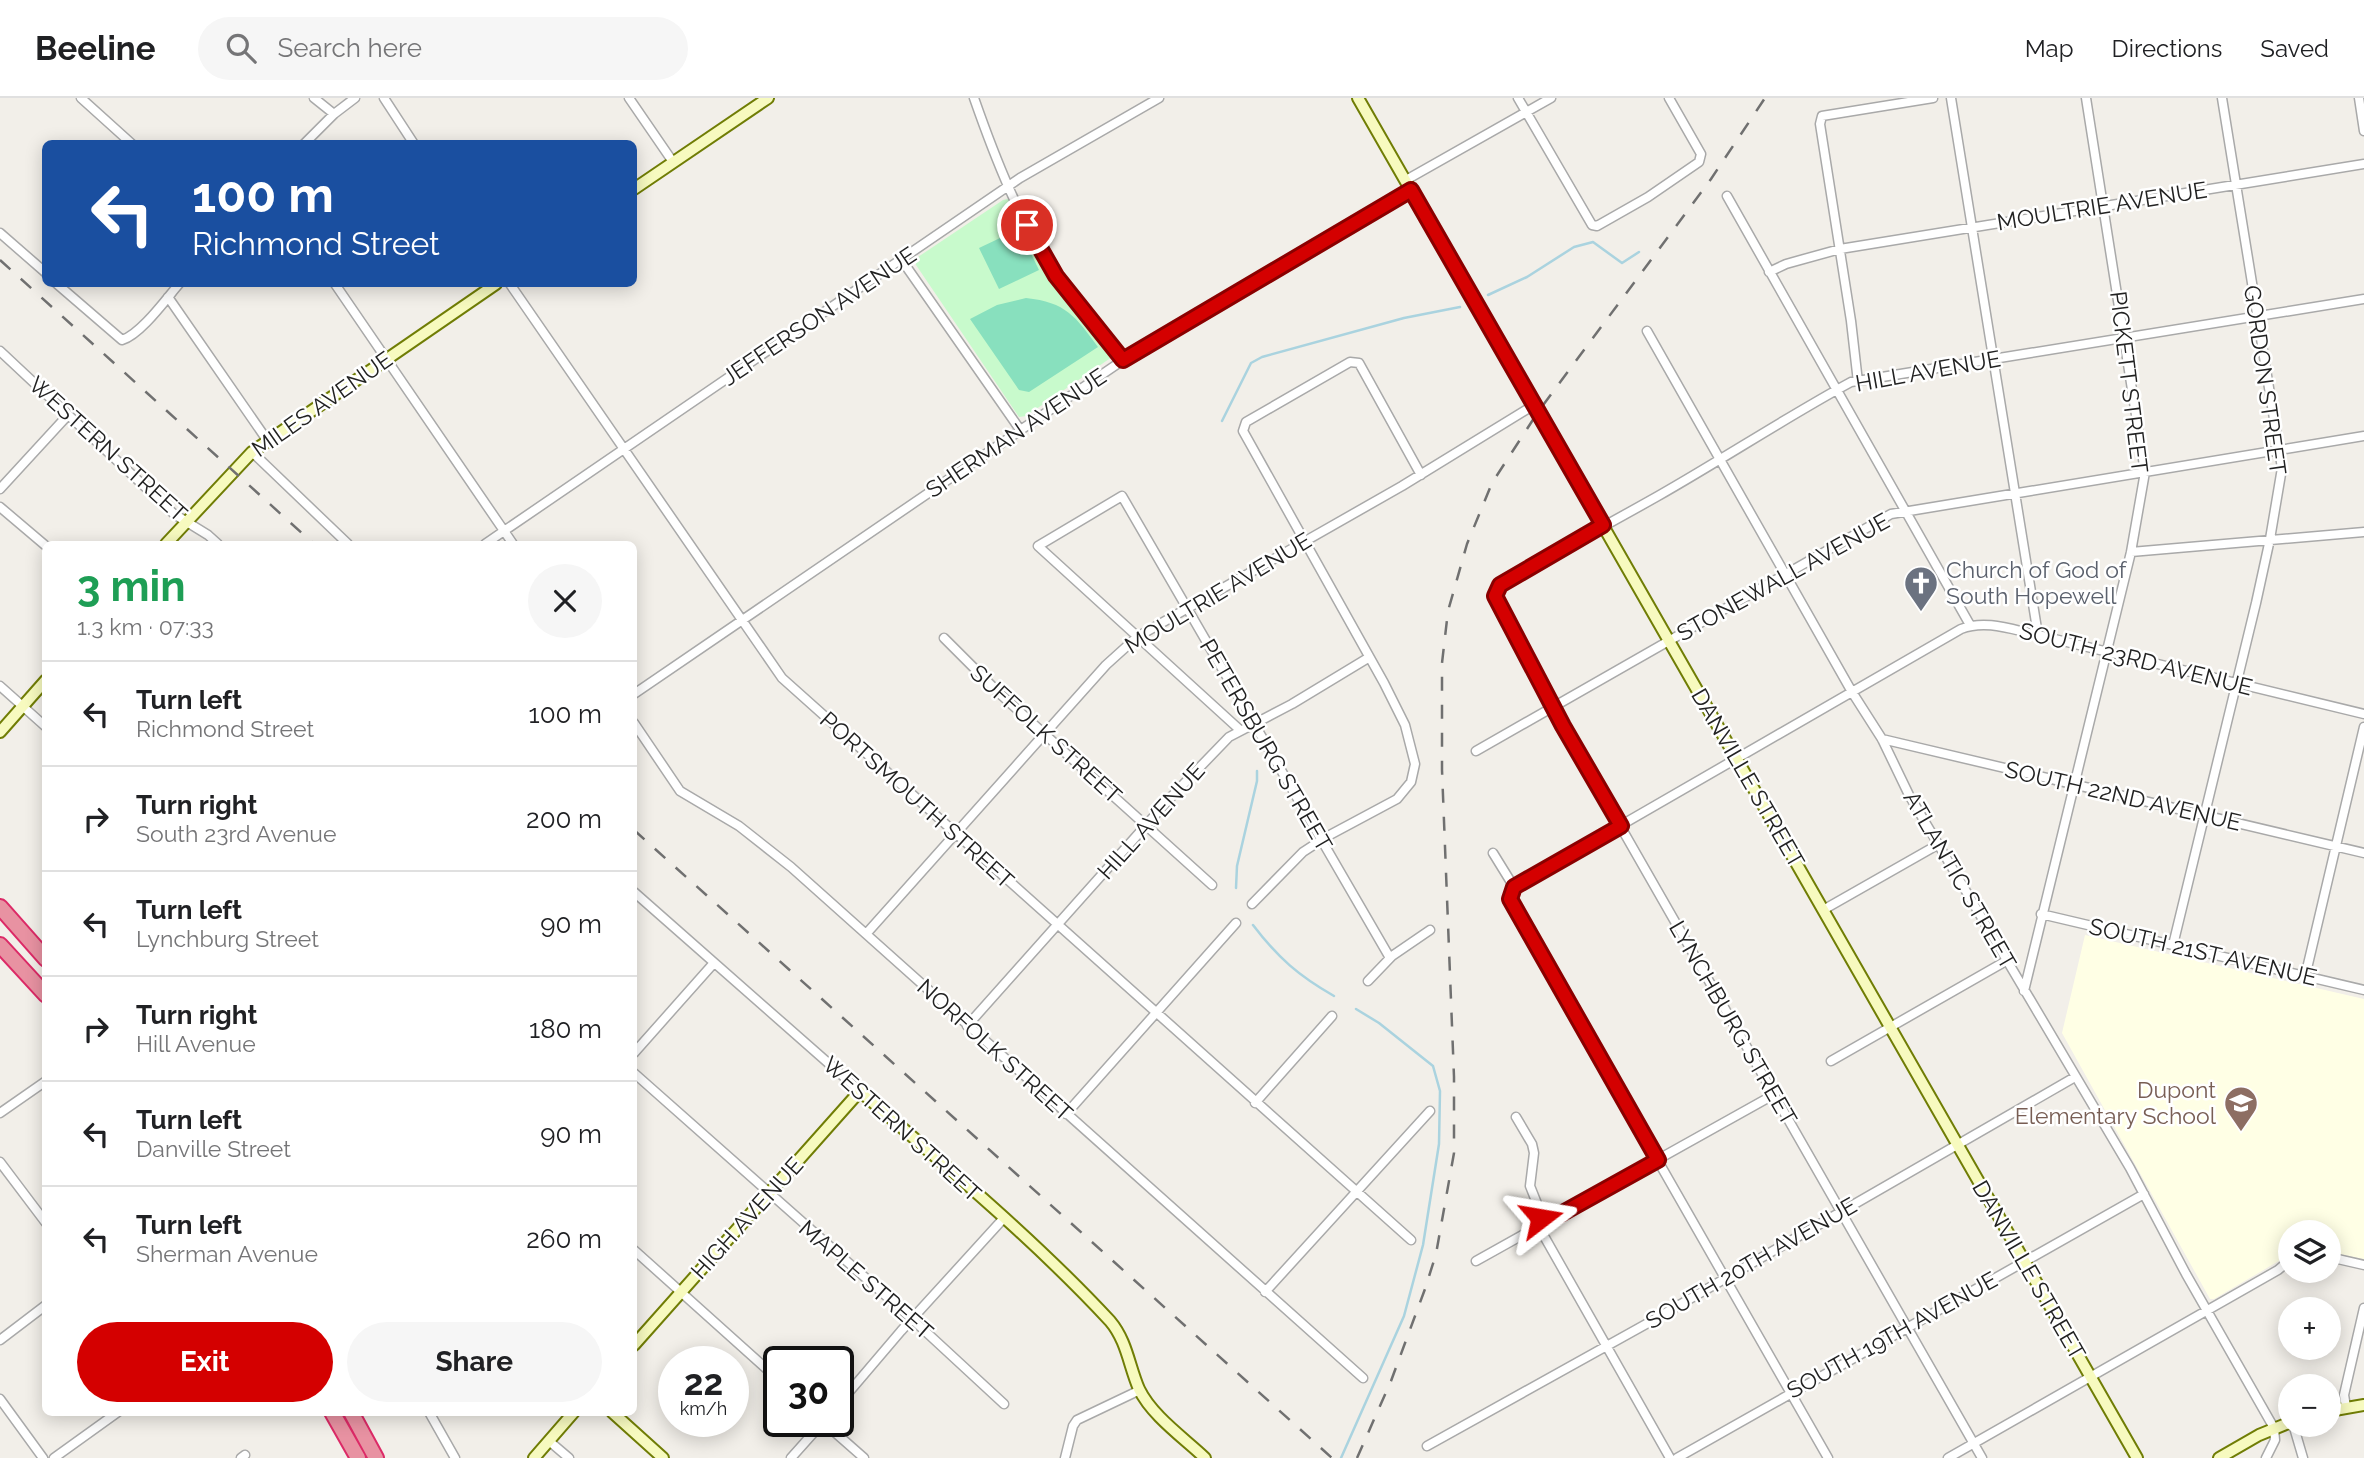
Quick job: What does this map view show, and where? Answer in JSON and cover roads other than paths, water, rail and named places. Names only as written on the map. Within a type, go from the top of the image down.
[{"type":"highway","points":[[0,907],[42,954]]},
{"type":"highway","points":[[0,945],[42,991]]},
{"type":"highway","points":[[334,1416],[358,1458]]},
{"type":"highway","points":[[353,1416],[376,1458]]},
{"type":"street","points":[[81,98],[128,140]]},
{"type":"street","points":[[314,98],[334,114]]},
{"type":"street","points":[[308,140],[355,98]]},
{"type":"street","points":[[384,98],[411,140]]},
{"type":"street","points":[[629,98],[673,162]]},
{"type":"street","points":[[637,187],[768,98]]},
{"type":"street","points":[[974,98],[1009,186],[1056,276],[1123,360]]},
{"type":"street","name":"JEFFERSON AVENUE","points":[[489,541],[1009,186],[1159,98]]},
{"type":"street","name":"DANVILLE STREET","points":[[1359,98],[2137,1458]]},
{"type":"street","points":[[1518,98],[1592,226],[1597,226],[1637,204],[1699,162],[1701,154],[1669,98]]},
{"type":"street","name":"SHERMAN AVENUE","points":[[637,692],[1123,360],[1551,98]]},
{"type":"street","points":[[1858,382],[1820,129],[1822,116],[1933,98]]},
{"type":"street","points":[[1951,98],[2038,635]]},
{"type":"street","name":"PICKETT STREET","points":[[2024,991],[2131,552],[2145,472],[2086,98]]},
{"type":"street","name":"GORDON STREET","points":[[2173,945],[2237,684],[2270,539],[2282,468],[2222,98]]},
{"type":"street","points":[[2359,98],[2364,131]]},
{"type":"street","name":"MOULTRIE AVENUE","points":[[1769,272],[1786,264],[1840,249],[2364,163]]},
{"type":"street","points":[[1727,196],[1970,625],[1514,887],[1510,899],[1828,1458]]},
{"type":"street","points":[[0,233],[42,270]]},
{"type":"street","points":[[901,259],[1021,431]]},
{"type":"street","points":[[60,287],[122,340],[139,328],[176,287]]},
{"type":"street","points":[[337,287],[511,541]]},
{"type":"street","name":"MILES AVENUE","points":[[169,541],[252,452],[267,440],[492,287]]},
{"type":"street","name":"PORTSMOUTH STREET","points":[[512,287],[741,621],[789,685],[1411,1240]]},
{"type":"street","points":[[168,297],[267,440]]},
{"type":"street","name":"HILL AVENUE","points":[[1500,585],[1851,382],[2364,299]]},
{"type":"street","name":"ATLANTIC STREET","points":[[1647,331],[1852,692],[1882,738],[1909,795],[2144,1194],[2274,1428]]},
{"type":"street","name":"WESTERN STREET","points":[[0,351],[174,514],[215,541]]},
{"type":"street","points":[[1252,904],[1293,861],[1321,840],[1397,799],[1411,782],[1415,764],[1405,725],[1243,431],[1243,426],[1284,398],[1355,361],[1359,363],[1421,475]]},
{"type":"street","name":"MOULTRIE AVENUE","points":[[866,934],[1106,665],[1137,637],[1421,475],[1534,405]]},
{"type":"street","points":[[0,489],[68,415]]},
{"type":"street","name":"STONEWALL AVENUE","points":[[1476,751],[1555,708],[1882,517],[1905,511],[2364,436]]},
{"type":"street","points":[[252,452],[345,541]]},
{"type":"street","name":"PETERSBURG STREET","points":[[1137,637],[1038,547],[1122,496],[1390,958]]},
{"type":"street","points":[[0,507],[42,543]]},
{"type":"street","points":[[2131,552],[2364,532]]},
{"type":"street","name":"LYNCHBURG STREET","points":[[1500,585],[1495,596],[1497,604],[1982,1458]]},
{"type":"street","name":"SOUTH 23RD AVENUE","points":[[1970,625],[1986,624],[2038,635],[2364,714]]},
{"type":"street","points":[[1137,637],[1240,730]]},
{"type":"street","name":"SUFFOLK STREET","points":[[944,638],[1045,735],[1212,885]]},
{"type":"street","name":"HILL AVENUE","points":[[967,1026],[1146,824],[1229,737],[1292,704],[1368,657]]},
{"type":"street","points":[[0,732],[42,685]]},
{"type":"street","points":[[0,686],[42,723]]},
{"type":"street","name":"NORFOLK STREET","points":[[637,727],[680,791],[759,840],[1363,1378]]},
{"type":"street","points":[[2305,977],[2364,727]]},
{"type":"street","name":"SOUTH 22ND AVENUE","points":[[1882,738],[2364,853]]},
{"type":"street","points":[[1823,910],[1939,844]]},
{"type":"street","points":[[1493,853],[1514,887]]},
{"type":"street","name":"WESTERN STREET","points":[[637,895],[1003,1219],[1112,1323],[1127,1350],[1140,1390]]},
{"type":"street","name":"SOUTH 21ST AVENUE","points":[[2041,914],[2364,990]]},
{"type":"street","points":[[1066,1114],[1236,923]]},
{"type":"street","points":[[1368,981],[1390,958],[1430,930]]},
{"type":"street","points":[[1831,1061],[2006,961]]},
{"type":"street","points":[[637,1051],[713,964]]},
{"type":"street","points":[[1255,1102],[1332,1016]]},
{"type":"street","name":"MAPLE STREET","points":[[637,1076],[1004,1404]]},
{"type":"street","name":"SOUTH 20TH AVENUE","points":[[1427,1446],[2075,1077]]},
{"type":"street","points":[[0,1113],[42,1084]]},
{"type":"street","name":"HIGH AVENUE","points":[[637,1342],[860,1091]]},
{"type":"street","points":[[1476,1261],[1775,1094]]},
{"type":"street","points":[[1265,1292],[1430,1111]]},
{"type":"street","points":[[1516,1117],[1532,1144],[1534,1153],[1530,1185],[1540,1211],[1544,1236],[1670,1458]]},
{"type":"street","points":[[0,1162],[42,1218]]},
{"type":"street","name":"SOUTH 19TH AVENUE","points":[[1677,1458],[2144,1194]]},
{"type":"street","points":[[854,1386],[1003,1219]]},
{"type":"street","points":[[637,1253],[763,1366]]},
{"type":"street","points":[[2341,1260],[2364,1265]]},
{"type":"street","points":[[1948,1458],[2278,1270]]},
{"type":"street","points":[[0,1340],[42,1308]]},
{"type":"street","points":[[2346,1407],[2344,1395],[2364,1308]]},
{"type":"street","points":[[1065,1458],[1077,1420],[1140,1390],[1161,1416],[1205,1458]]},
{"type":"street","points":[[0,1399],[43,1458]]},
{"type":"street","points":[[2341,1408],[2364,1405]]},
{"type":"street","points":[[54,1458],[112,1416]]},
{"type":"street","points":[[431,1416],[455,1458]]},
{"type":"street","points":[[534,1458],[571,1416]]},
{"type":"street","points":[[616,1416],[663,1458]]},
{"type":"street","points":[[2219,1458],[2278,1427]]},
{"type":"street","points":[[2266,1458],[2275,1440],[2274,1428]]},
{"type":"street","points":[[791,1458],[809,1437]]},
{"type":"street","points":[[841,1437],[864,1458]]},
{"type":"street","points":[[2296,1437],[2303,1458]]},
{"type":"street","points":[[550,1441],[569,1458]]},
{"type":"waterway","points":[[1488,295],[1527,277],[1574,247],[1593,242],[1622,263],[1639,252]]},
{"type":"waterway","points":[[1222,421],[1251,363],[1262,357],[1404,318],[1460,307]]},
{"type":"waterway","points":[[1236,888],[1237,866],[1257,771]]},
{"type":"waterway","points":[[1253,925],[1290,965],[1334,996]]},
{"type":"waterway","points":[[1341,1458],[1404,1316],[1423,1245],[1439,1144],[1440,1091],[1433,1066],[1379,1023],[1356,1009]]},
{"type":"railway","points":[[1357,1458],[1391,1381],[1425,1289],[1436,1254],[1454,1153],[1454,1077],[1442,770],[1442,663],[1448,611],[1467,544],[1492,483],[1538,412],[1711,179],[1765,98]]},
{"type":"railway","points":[[0,260],[311,541]]},
{"type":"railway","points":[[637,833],[1332,1458]]},
{"type":"place","name":"Church of God of South Hopewell","points":[[1921,613]]},
{"type":"place","name":"Dupont Elementary School","points":[[2241,1133]]}]
